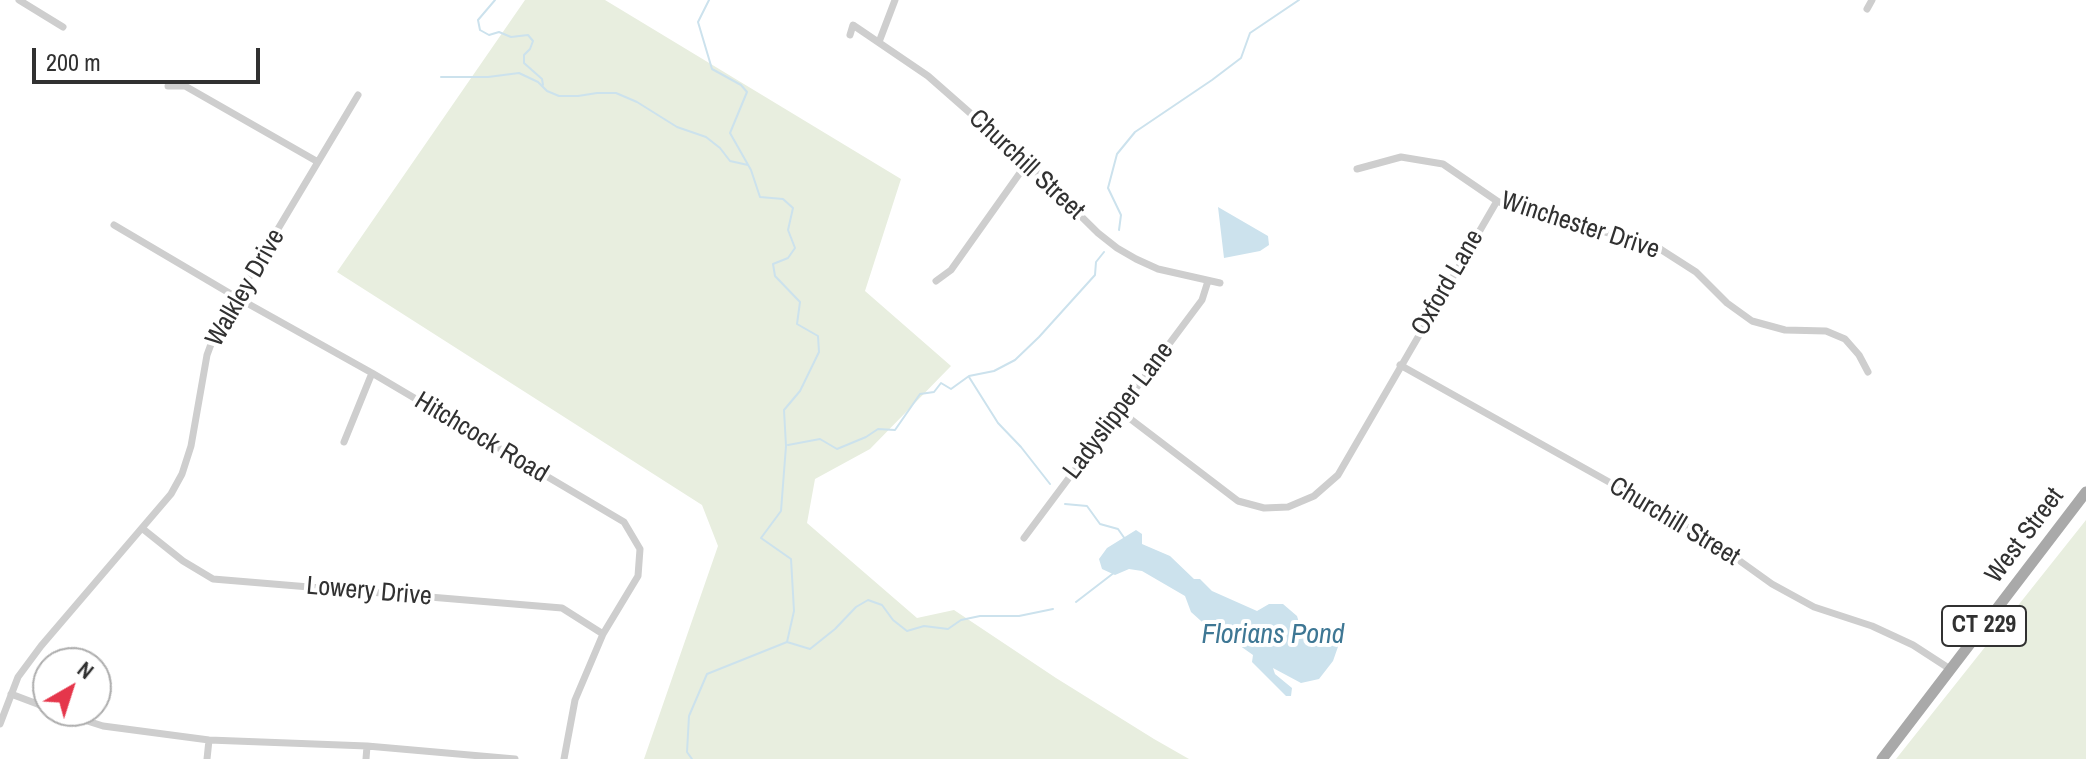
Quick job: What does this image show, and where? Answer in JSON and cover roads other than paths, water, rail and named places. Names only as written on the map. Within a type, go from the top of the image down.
[{"type":"main road","name":"West Street","points":[[1882,759],[2086,492]]},
{"type":"street","points":[[19,0],[63,27]]},
{"type":"street","points":[[879,42],[895,0]]},
{"type":"street","points":[[1867,9],[1872,0]]},
{"type":"street","name":"Churchill Street","points":[[850,35],[853,25],[928,76],[1117,248],[1158,269],[1220,283]]},
{"type":"street","points":[[168,86],[185,86],[318,162]]},
{"type":"street","name":"Walkley Drive","points":[[0,724],[18,677],[41,646],[171,494],[182,474],[191,446],[207,355],[214,336],[358,95]]},
{"type":"street","name":"Winchester Drive","points":[[1357,169],[1401,157],[1443,164],[1497,201],[1533,216],[1657,247],[1696,272],[1727,303],[1752,321],[1785,330],[1826,331],[1845,339],[1868,372]]},
{"type":"street","points":[[936,281],[951,270],[1027,163]]},
{"type":"street","name":"Oxford Lane","points":[[1120,411],[1238,501],[1264,508],[1288,507],[1314,496],[1338,475],[1497,201]]},
{"type":"street","name":"Hitchcock Road","points":[[114,225],[624,522],[640,549],[638,576],[603,634],[575,700],[564,759]]},
{"type":"street","name":"Ladyslipper Lane","points":[[1024,538],[1202,300],[1208,281]]},
{"type":"street","name":"Churchill Street","points":[[1400,365],[1659,510],[1726,551],[1772,584],[1814,607],[1872,626],[1913,645],[1950,669]]},
{"type":"street","points":[[344,442],[372,373]]},
{"type":"street","name":"Lowery Drive","points":[[143,529],[183,561],[213,579],[562,608],[603,634]]},
{"type":"street","points":[[11,694],[32,702]]},
{"type":"street","points":[[111,727],[209,740],[367,746],[515,759]]},
{"type":"street","points":[[207,759],[209,740]]},
{"type":"street","points":[[366,759],[367,746]]},
{"type":"water","points":[[1218,207],[1268,236],[1269,245],[1260,251],[1224,258]]},
{"type":"water","name":"Florians Pond","points":[[1136,530],[1142,534],[1142,544],[1170,556],[1212,591],[1257,611],[1269,604],[1283,604],[1297,616],[1302,633],[1311,636],[1337,633],[1340,641],[1333,661],[1319,679],[1301,683],[1273,668],[1275,674],[1292,688],[1291,696],[1286,696],[1252,662],[1253,655],[1236,643],[1220,638],[1191,612],[1185,596],[1142,571],[1129,569],[1115,575],[1102,569],[1099,559],[1107,548]]},
{"type":"waterway","points":[[495,0],[478,20],[480,30],[489,35],[499,32],[511,37],[528,35],[533,41],[524,55],[524,63],[542,79],[543,85]]},
{"type":"waterway","points":[[692,759],[687,752],[689,716],[707,674],[787,642],[794,611],[791,559],[761,538],[781,511],[786,446],[784,410],[800,391],[819,352],[818,336],[797,324],[800,302],[775,276],[773,264],[788,258],[795,248],[788,230],[793,208],[783,199],[760,197],[751,170],[730,133],[747,92],[741,85],[712,69],[698,22],[709,0]]},
{"type":"waterway","points":[[1119,230],[1121,215],[1108,188],[1117,154],[1135,132],[1241,58],[1250,33],[1299,0]]},
{"type":"waterway","points":[[441,77],[488,77],[519,73],[559,96],[616,93],[677,127],[706,137],[730,161],[748,165]]},
{"type":"waterway","points":[[788,445],[820,439],[837,449],[878,429],[895,430],[920,394],[934,392],[941,383],[951,389],[969,376],[994,371],[1015,360],[1095,275],[1096,262],[1104,252]]},
{"type":"waterway","points":[[969,377],[998,423],[1050,484]]},
{"type":"waterway","points":[[1065,504],[1087,506],[1100,524],[1118,529],[1125,539]]},
{"type":"waterway","points":[[1076,602],[1115,572]]},
{"type":"waterway","points":[[787,642],[810,649],[868,600],[882,605],[893,620],[907,631],[924,626],[948,629],[961,620],[980,616],[1019,616],[1053,609]]}]
